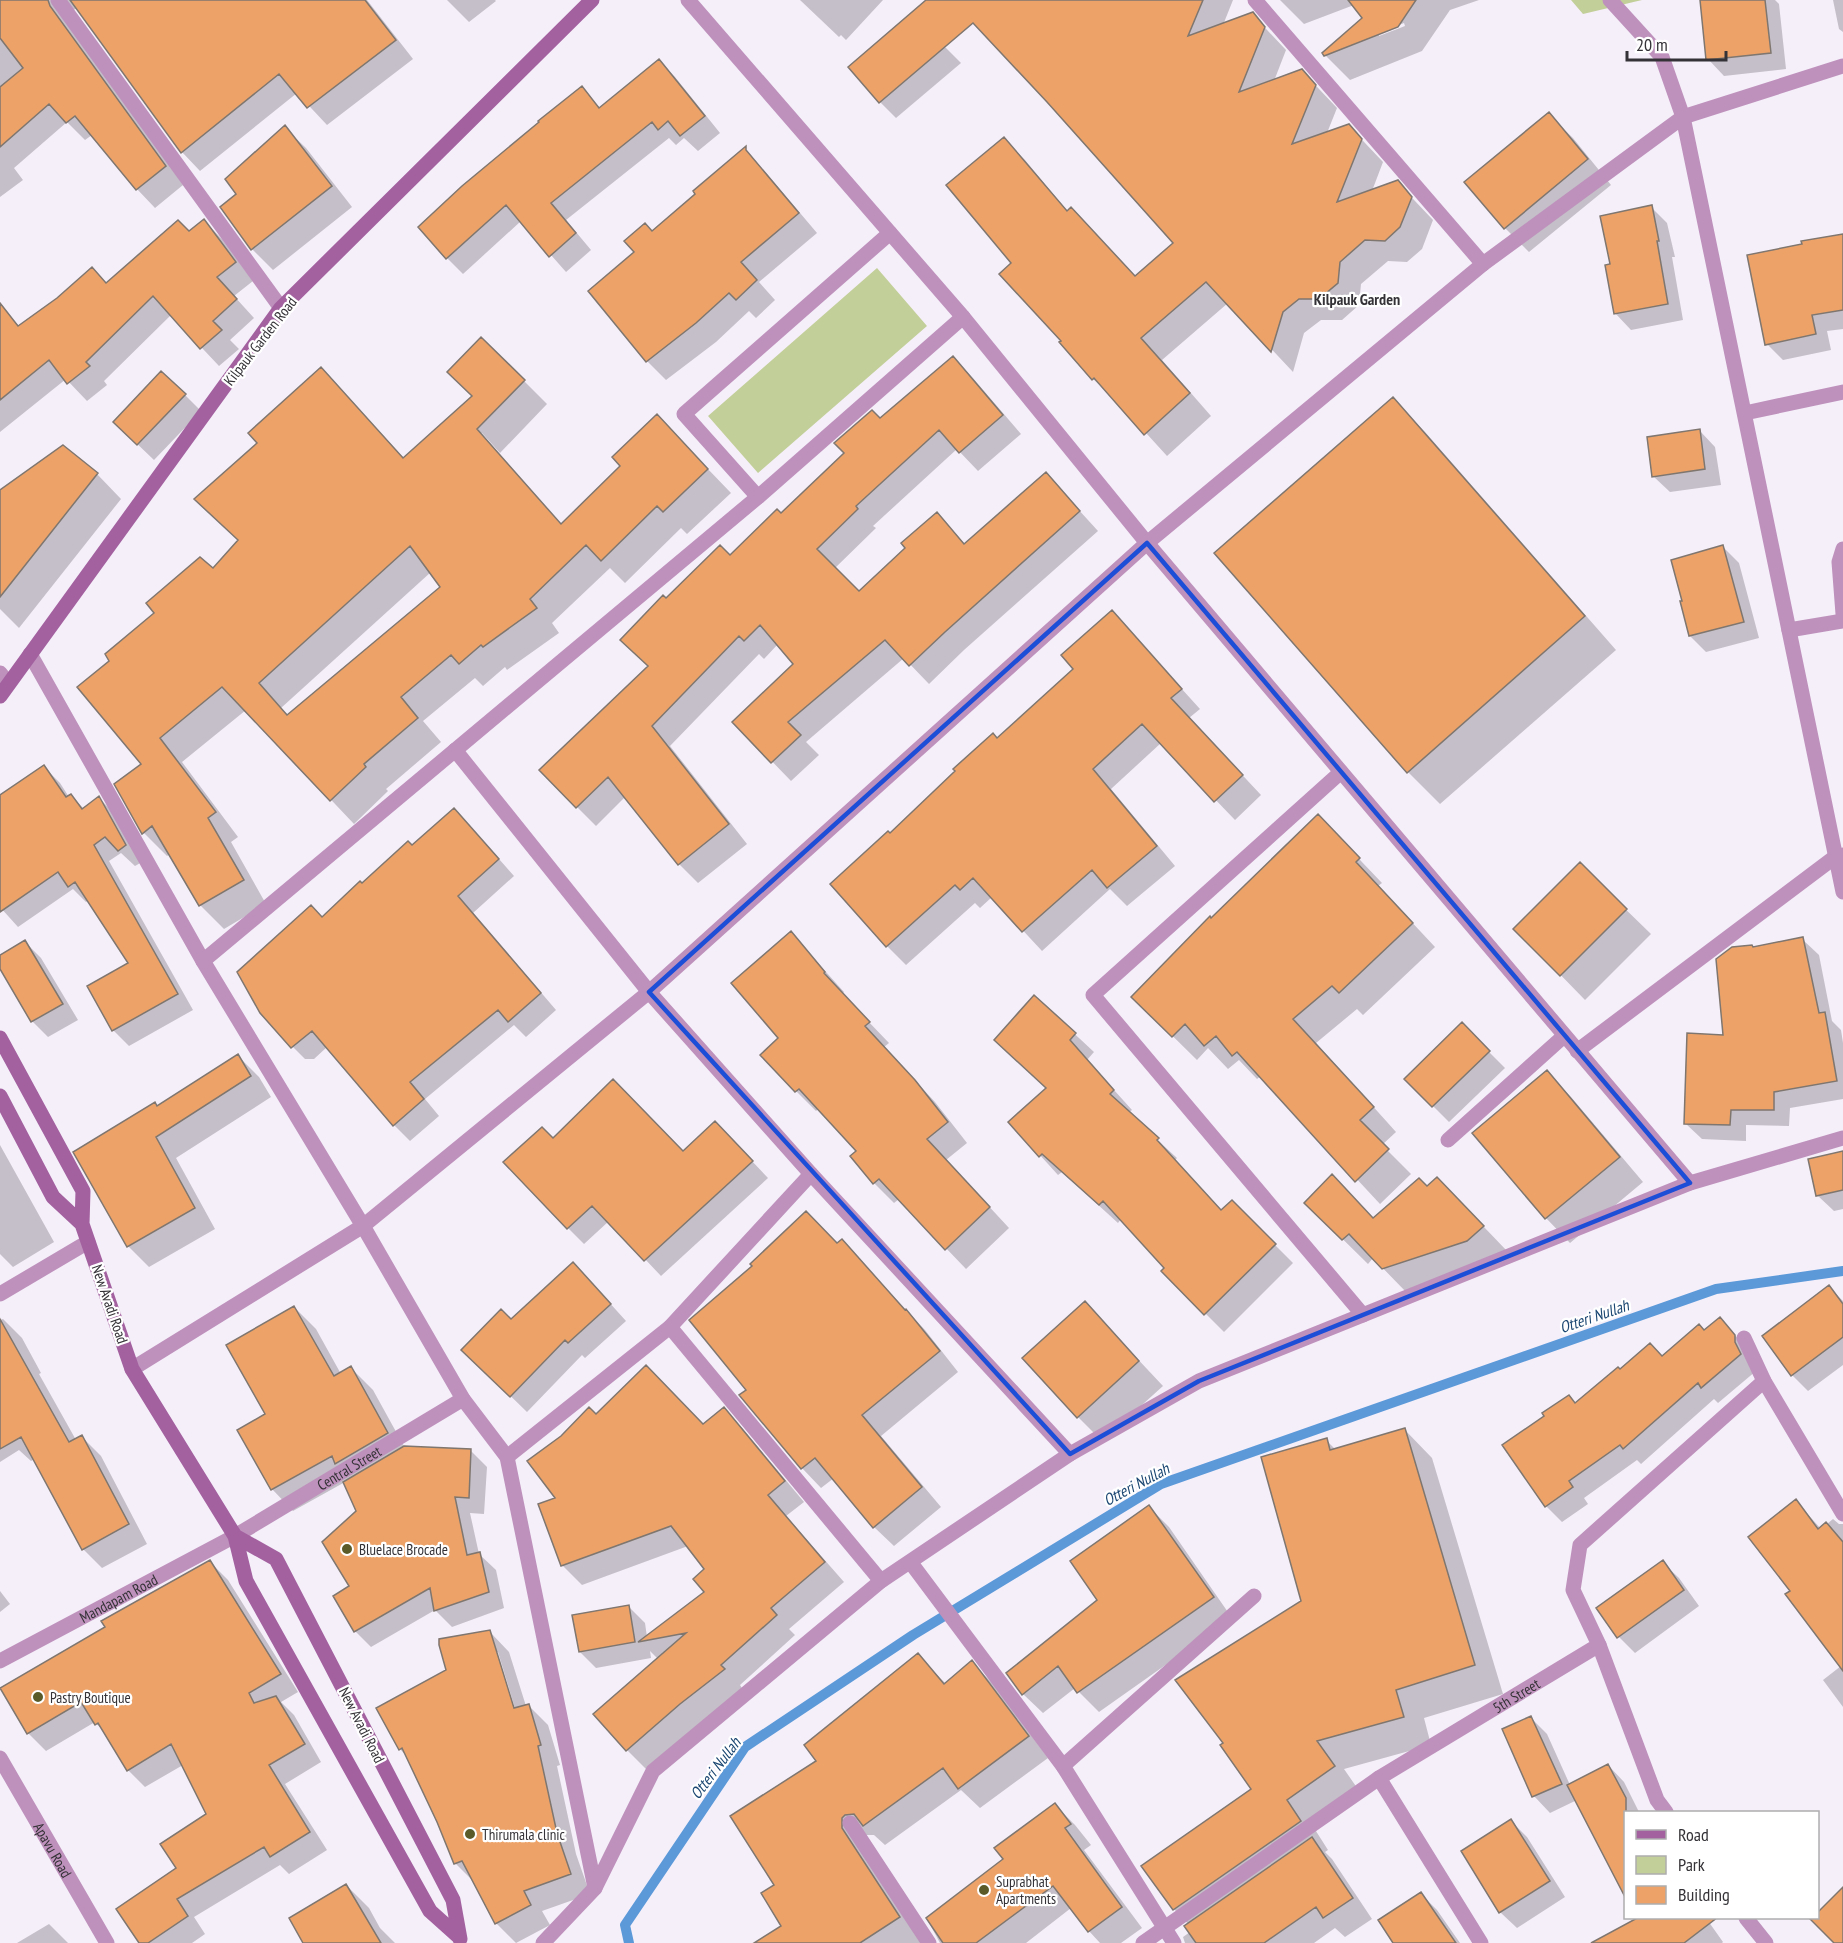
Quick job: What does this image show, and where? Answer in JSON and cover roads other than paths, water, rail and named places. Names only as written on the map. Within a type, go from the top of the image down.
[{"type":"main road","name":"Kilpauk Garden Road","points":[[3,684],[30,654],[281,308],[592,0]]},
{"type":"main road","name":"New Avadi Road","points":[[0,1038],[83,1191],[82,1224],[132,1369],[235,1536],[246,1581],[430,1911],[460,1940]]},
{"type":"main road","name":"New Avadi Road","points":[[0,1096],[53,1197],[82,1224]]},
{"type":"main road","name":"New Avadi Road","points":[[235,1536],[276,1558],[453,1900],[460,1940]]},
{"type":"street","points":[[58,0],[281,308]]},
{"type":"street","points":[[688,0],[963,317],[1147,543],[1690,1183]]},
{"type":"street","points":[[1255,0],[1483,264]]},
{"type":"street","points":[[1610,0],[1662,57],[1683,117],[1789,630],[1839,856],[1843,892]]},
{"type":"street","points":[[132,1369],[363,1227],[649,992],[1147,543],[1483,264],[1683,117],[1843,66]]},
{"type":"street","points":[[758,497],[684,414],[890,233]]},
{"type":"street","points":[[203,961],[758,497],[963,317]]},
{"type":"street","points":[[1745,413],[1843,392]]},
{"type":"street","points":[[1843,549],[1839,562],[1843,614]]},
{"type":"street","points":[[1789,630],[1843,621]]},
{"type":"street","points":[[30,654],[203,961],[363,1227],[463,1399],[507,1457],[595,1888]]},
{"type":"street","points":[[455,750],[649,992],[811,1174],[1070,1454]]},
{"type":"street","points":[[1341,772],[1093,994],[1364,1315]]},
{"type":"street","points":[[1578,1051],[1839,856]]},
{"type":"street","points":[[1448,1140],[1564,1036]]},
{"type":"street","points":[[543,1943],[595,1888],[653,1771],[881,1581],[1070,1454],[1199,1381],[1690,1183],[1843,1138]]},
{"type":"street","points":[[507,1457],[670,1328],[811,1174]]},
{"type":"street","points":[[0,1294],[88,1242]]},
{"type":"street","points":[[670,1328],[881,1581]]},
{"type":"street","points":[[1744,1338],[1764,1381],[1839,1495],[1843,1514]]},
{"type":"street","points":[[1665,1811],[1657,1800],[1599,1646],[1573,1590],[1580,1545],[1764,1381]]},
{"type":"street","name":"Central Street","points":[[235,1536],[463,1399]]},
{"type":"street","name":"Mandapam Road","points":[[0,1661],[235,1536]]},
{"type":"street","points":[[911,1563],[1063,1766],[1174,1943]]},
{"type":"street","points":[[1063,1766],[1254,1596]]},
{"type":"street","name":"5th Street","points":[[1143,1943],[1378,1778],[1599,1646]]},
{"type":"street","name":"Apavu Road","points":[[0,1758],[107,1943]]},
{"type":"street","points":[[1378,1778],[1481,1943]]},
{"type":"street","points":[[850,1823],[929,1943]]},
{"type":"street","points":[[1748,1919],[1766,1943]]},
{"type":"waterway","name":"Otteri Nullah","points":[[629,1943],[625,1925],[745,1747],[913,1635],[1161,1484],[1716,1289],[1843,1271]]},
{"type":"place","name":"Bluelace Brocade","points":[[347,1549]]},
{"type":"place","name":"Pastry Boutique","points":[[38,1697]]},
{"type":"place","name":"Thirumala clinic","points":[[470,1834]]},
{"type":"place","name":"Suprabhat Apartments","points":[[984,1890]]},
{"type":"district","name":"Kilpauk Garden","points":[[1357,299]]}]
